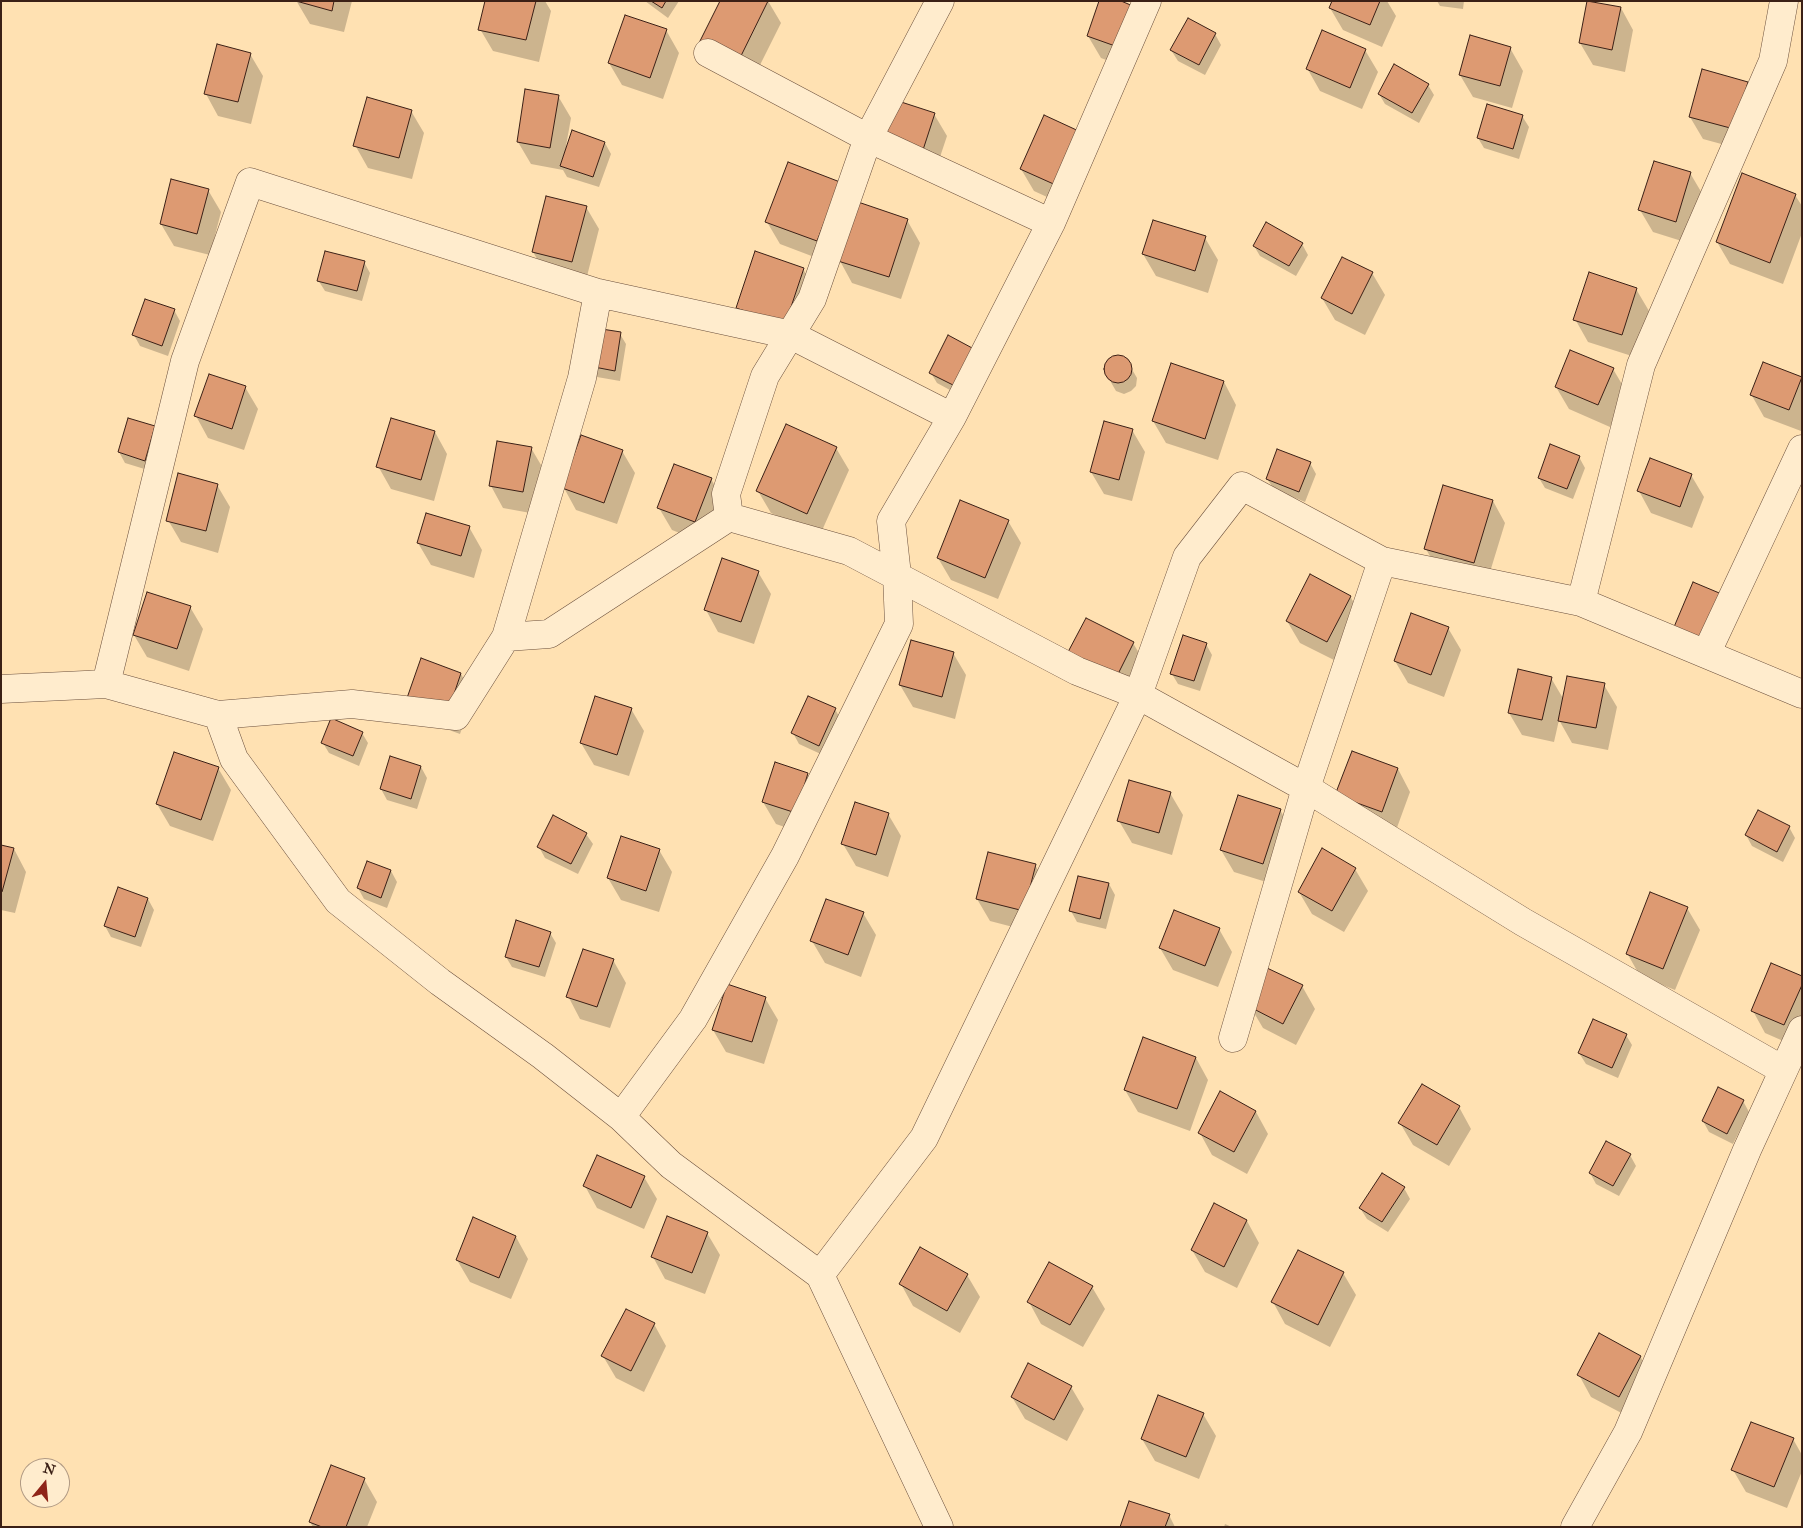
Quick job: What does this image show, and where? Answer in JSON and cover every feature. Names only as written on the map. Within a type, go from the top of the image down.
[{"type":"street","points":[[729,517],[726,494],[765,376],[812,299],[868,138],[940,1]]},
{"type":"street","points":[[621,1117],[693,1019],[785,856],[899,624],[897,575],[891,521],[952,417],[1051,223],[1147,1]]},
{"type":"street","points":[[1581,602],[1641,364],[1773,61],[1784,1]]},
{"type":"street","points":[[708,53],[868,138],[1051,223]]},
{"type":"street","points":[[106,684],[185,361],[250,182],[598,292],[791,335],[952,417]]},
{"type":"street","points":[[1,690],[106,684],[218,715],[352,704],[456,716],[506,638],[582,378],[598,292]]},
{"type":"street","points":[[1706,654],[1802,449]]},
{"type":"street","points":[[820,1275],[924,1138],[1138,695],[1187,556],[1242,486],[1382,561],[1581,602],[1802,694]]},
{"type":"street","points":[[506,638],[549,634],[729,517],[849,551],[1077,671],[1138,695],[1306,788],[1523,922],[1784,1070]]},
{"type":"street","points":[[1232,1038],[1306,788],[1382,561]]},
{"type":"street","points":[[218,715],[234,759],[338,900],[440,982],[543,1056],[621,1117],[671,1165],[820,1275],[939,1527]]},
{"type":"street","points":[[1574,1527],[1628,1432],[1747,1150],[1802,1030]]},
{"type":"building","points":[[296,1],[334,1],[332,11]]},
{"type":"building","points":[[485,1],[536,1],[526,40],[478,30]]},
{"type":"building","points":[[651,1],[666,1],[662,8]]},
{"type":"building","points":[[720,1],[768,1],[737,64],[698,45]]},
{"type":"building","points":[[1099,1],[1121,1],[1133,6],[1118,47],[1087,36]]},
{"type":"building","points":[[1332,1],[1380,1],[1370,25],[1329,8]]},
{"type":"building","points":[[1587,1],[1621,7],[1612,50],[1579,43]]},
{"type":"building","points":[[625,15],[667,29],[650,78],[608,63]]},
{"type":"building","points":[[1188,18],[1216,33],[1199,65],[1170,50]]},
{"type":"building","points":[[1322,30],[1366,49],[1350,88],[1306,69]]},
{"type":"building","points":[[1470,35],[1511,47],[1500,86],[1459,75]]},
{"type":"building","points":[[217,44],[251,53],[238,102],[204,94]]},
{"type":"building","points":[[1394,64],[1429,84],[1412,113],[1378,94]]},
{"type":"building","points":[[1702,69],[1748,82],[1734,129],[1689,117]]},
{"type":"building","points":[[525,89],[559,95],[550,148],[517,142]]},
{"type":"building","points":[[367,97],[412,110],[399,158],[353,146]]},
{"type":"building","points":[[895,100],[935,113],[922,153],[881,140]]},
{"type":"building","points":[[1487,104],[1523,115],[1513,149],[1477,138]]},
{"type":"building","points":[[1044,115],[1083,133],[1058,186],[1020,169]]},
{"type":"building","points":[[572,130],[605,142],[593,177],[560,166]]},
{"type":"building","points":[[1654,161],[1691,172],[1676,222],[1638,210]]},
{"type":"building","points":[[788,162],[840,182],[817,241],[765,222]]},
{"type":"building","points":[[1742,173],[1796,194],[1770,263],[1716,242]]},
{"type":"building","points":[[171,179],[209,189],[197,234],[160,224]]},
{"type":"building","points":[[546,196],[587,206],[572,262],[532,252]]},
{"type":"building","points":[[858,202],[908,219],[889,277],[838,261]]},
{"type":"building","points":[[1153,220],[1206,236],[1195,271],[1142,254]]},
{"type":"building","points":[[1266,222],[1303,243],[1289,266],[1253,246]]},
{"type":"building","points":[[325,251],[365,261],[357,291],[317,281]]},
{"type":"building","points":[[755,251],[804,268],[785,325],[736,308]]},
{"type":"building","points":[[1342,257],[1373,272],[1352,314],[1321,298]]},
{"type":"building","points":[[1589,272],[1637,288],[1622,335],[1573,320]]},
{"type":"building","points":[[145,299],[175,309],[162,346],[132,335]]},
{"type":"building","points":[[595,328],[621,332],[615,371],[589,366]]},
{"type":"building","points":[[948,335],[974,349],[955,386],[929,373]]},
{"type":"building","points":[[1570,350],[1614,368],[1598,405],[1555,387]]},
{"type":"building","points":[[1118,355],[1128,359],[1132,369],[1128,379],[1118,383],[1108,379],[1104,369],[1108,359]]},
{"type":"building","points":[[1763,362],[1802,377],[1789,410],[1750,395]]},
{"type":"building","points":[[1171,363],[1224,381],[1205,439],[1152,421]]},
{"type":"building","points":[[209,374],[246,386],[232,429],[194,416]]},
{"type":"building","points":[[128,418],[155,426],[145,461],[118,452]]},
{"type":"building","points":[[391,418],[435,431],[421,480],[376,467]]},
{"type":"building","points":[[1104,421],[1133,429],[1119,480],[1090,472]]},
{"type":"building","points":[[786,424],[837,447],[807,514],[756,491]]},
{"type":"building","points":[[581,435],[623,450],[604,503],[562,488]]},
{"type":"building","points":[[497,441],[532,447],[523,492],[489,486]]},
{"type":"building","points":[[1550,444],[1580,456],[1567,489],[1538,478]]},
{"type":"building","points":[[1277,449],[1311,462],[1299,492],[1266,479]]},
{"type":"building","points":[[1650,458],[1692,474],[1680,507],[1637,491]]},
{"type":"building","points":[[674,464],[712,478],[695,522],[657,508]]},
{"type":"building","points":[[178,473],[218,484],[206,531],[166,521]]},
{"type":"building","points":[[1443,485],[1493,500],[1474,563],[1424,549]]},
{"type":"building","points":[[960,500],[1009,520],[985,578],[937,558]]},
{"type":"building","points":[[426,513],[470,526],[461,556],[417,543]]},
{"type":"building","points":[[722,558],[759,571],[741,622],[704,610]]},
{"type":"building","points":[[1310,574],[1351,596],[1327,642],[1286,621]]},
{"type":"building","points":[[1693,582],[1724,595],[1705,640],[1674,627]]},
{"type":"building","points":[[147,592],[191,606],[177,649],[133,635]]},
{"type":"building","points":[[1411,613],[1449,627],[1431,675],[1394,661]]},
{"type":"building","points":[[1086,618],[1134,642],[1116,678],[1068,652]]},
{"type":"building","points":[[1183,635],[1207,643],[1194,681],[1170,674]]},
{"type":"building","points":[[911,640],[954,652],[942,697],[899,685]]},
{"type":"building","points":[[421,658],[461,673],[448,712],[407,698]]},
{"type":"building","points":[[1518,669],[1552,677],[1542,720],[1508,713]]},
{"type":"building","points":[[1567,676],[1605,683],[1596,728],[1558,721]]},
{"type":"building","points":[[595,696],[632,708],[617,755],[580,743]]},
{"type":"building","points":[[808,696],[836,708],[819,746],[791,733]]},
{"type":"building","points":[[331,718],[363,732],[353,756],[321,743]]},
{"type":"building","points":[[1352,751],[1398,768],[1382,812],[1335,795]]},
{"type":"building","points":[[174,752],[219,767],[201,820],[156,804]]},
{"type":"building","points":[[390,756],[421,766],[411,799],[380,789]]},
{"type":"building","points":[[775,762],[808,773],[796,813],[762,802]]},
{"type":"building","points":[[1129,780],[1171,792],[1159,833],[1117,821]]},
{"type":"building","points":[[1238,795],[1281,809],[1263,864],[1220,850]]},
{"type":"building","points":[[855,802],[889,813],[876,855],[841,844]]},
{"type":"building","points":[[1758,810],[1790,826],[1777,852],[1745,835]]},
{"type":"building","points":[[553,815],[587,833],[571,864],[537,847]]},
{"type":"building","points":[[621,836],[660,849],[646,891],[607,878]]},
{"type":"building","points":[[1,845],[14,848],[2,892],[1,892]]},
{"type":"building","points":[[1322,848],[1356,868],[1332,911],[1298,892]]},
{"type":"building","points":[[988,852],[1036,864],[1024,911],[976,899]]},
{"type":"building","points":[[367,861],[391,870],[381,898],[357,888]]},
{"type":"building","points":[[1078,876],[1109,883],[1100,919],[1069,911]]},
{"type":"building","points":[[118,887],[148,898],[135,937],[104,926]]},
{"type":"building","points":[[1650,892],[1688,907],[1663,969],[1626,954]]},
{"type":"building","points":[[826,899],[864,912],[848,955],[810,941]]},
{"type":"building","points":[[1174,910],[1220,928],[1205,966],[1159,948]]},
{"type":"building","points":[[516,920],[551,932],[539,967],[505,957]]},
{"type":"building","points":[[583,949],[614,959],[597,1007],[566,997]]},
{"type":"building","points":[[1771,963],[1802,976],[1802,985],[1784,1025],[1751,1011]]},
{"type":"building","points":[[1267,968],[1303,985],[1283,1024],[1248,1006]]},
{"type":"building","points":[[727,984],[766,997],[752,1042],[712,1030]]},
{"type":"building","points":[[1593,1019],[1627,1034],[1612,1068],[1578,1053]]},
{"type":"building","points":[[1143,1037],[1196,1057],[1177,1109],[1124,1090]]},
{"type":"building","points":[[1422,1084],[1460,1106],[1437,1145],[1398,1123]]},
{"type":"building","points":[[1718,1087],[1744,1100],[1727,1134],[1702,1121]]},
{"type":"building","points":[[1220,1091],[1256,1111],[1234,1152],[1198,1133]]},
{"type":"building","points":[[1606,1141],[1631,1154],[1613,1186],[1589,1173]]},
{"type":"building","points":[[597,1155],[645,1176],[631,1208],[583,1186]]},
{"type":"building","points":[[1382,1173],[1405,1187],[1382,1222],[1359,1208]]},
{"type":"building","points":[[1214,1203],[1247,1220],[1224,1267],[1191,1250]]},
{"type":"building","points":[[667,1216],[708,1232],[692,1273],[651,1257]]},
{"type":"building","points":[[473,1217],[516,1236],[499,1278],[456,1260]]},
{"type":"building","points":[[920,1247],[968,1274],[947,1311],[899,1284]]},
{"type":"building","points":[[1298,1250],[1344,1272],[1318,1325],[1271,1302]]},
{"type":"building","points":[[1049,1262],[1093,1286],[1070,1325],[1027,1302]]},
{"type":"building","points":[[626,1309],[655,1323],[631,1371],[601,1356]]},
{"type":"building","points":[[1599,1333],[1641,1356],[1619,1397],[1577,1375]]},
{"type":"building","points":[[1028,1363],[1072,1386],[1054,1420],[1011,1397]]},
{"type":"building","points":[[1158,1395],[1204,1413],[1186,1457],[1141,1439]]},
{"type":"building","points":[[1751,1422],[1794,1438],[1774,1487],[1731,1470]]},
{"type":"building","points":[[331,1465],[365,1478],[346,1527],[322,1527],[309,1522]]},
{"type":"building","points":[[1129,1501],[1170,1514],[1165,1527],[1120,1527]]}]
